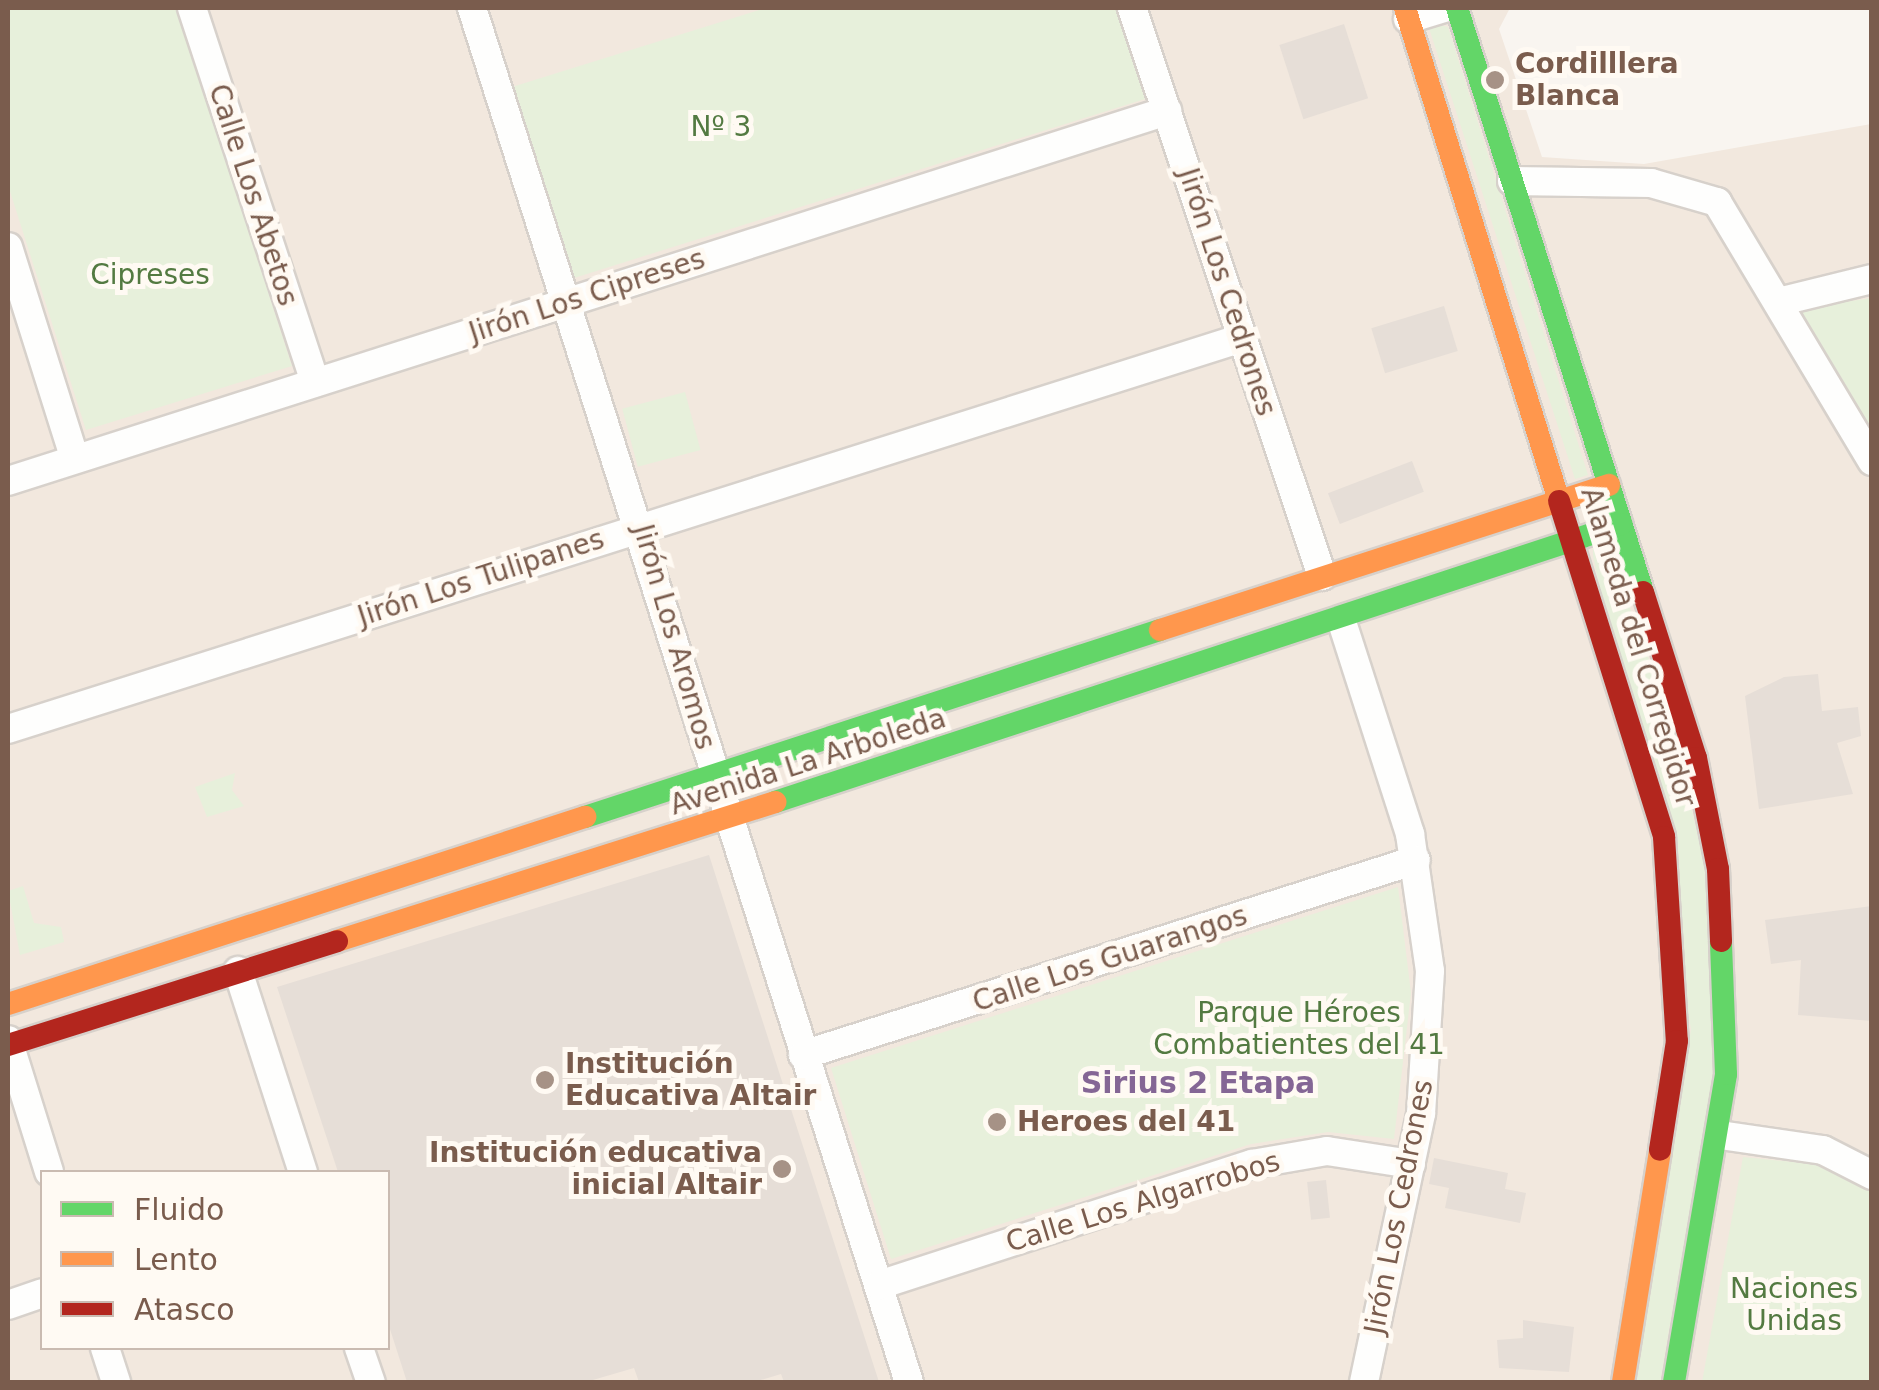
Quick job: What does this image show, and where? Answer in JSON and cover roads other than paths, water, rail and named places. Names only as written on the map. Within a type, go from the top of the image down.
[{"type":"street","name":"Calle Los Abetos","points":[[192,8],[315,382]]},
{"type":"street","name":"Jirón Los Aromos","points":[[472,8],[643,526],[713,770],[909,1382]]},
{"type":"street","name":"Jirón Los Cedrones","points":[[1132,8],[1322,576]]},
{"type":"street","points":[[1407,13],[1443,8]]},
{"type":"street","name":"Alameda del Corregidor","points":[[1457,8],[1696,758],[1715,850],[1729,1020],[1720,1135],[1674,1382]]},
{"type":"street","name":"Alameda del Corregidor","points":[[1407,13],[1575,540],[1664,837],[1677,974],[1672,1108],[1623,1382]]},
{"type":"street","name":"Jirón Los Cipreses","points":[[8,481],[1167,111]]},
{"type":"street","points":[[1512,181],[1688,188],[1717,202],[1782,301],[1872,461]]},
{"type":"street","points":[[8,247],[75,459]]},
{"type":"street","points":[[1782,301],[1872,279]]},
{"type":"street","name":"Jirón Los Tulipanes","points":[[8,730],[1242,338]]},
{"type":"street","name":"Avenida La Arboleda","points":[[8,1004],[713,770],[1610,485]]},
{"type":"street","name":"Avenida La Arboleda","points":[[8,1043],[729,819],[1342,622],[1622,524]]},
{"type":"street","name":"Jirón Los Cedrones","points":[[1342,622],[1416,860],[1430,1028],[1411,1164],[1364,1382]]},
{"type":"street","name":"Calle Los Guarangos","points":[[804,1055],[1416,860]]},
{"type":"street","points":[[238,971],[302,1170]]},
{"type":"street","points":[[8,1043],[49,1170]]},
{"type":"street","points":[[1720,1135],[1823,1150],[1872,1174]]},
{"type":"street","name":"Calle Los Algarrobos","points":[[879,1284],[1252,1164],[1327,1151],[1411,1164]]},
{"type":"street","points":[[8,1305],[40,1294]]},
{"type":"street","points":[[106,1350],[116,1382]]},
{"type":"street","points":[[361,1350],[371,1382]]},
{"type":"place","name":"Cordilllera Blanca","points":[[1495,80]]},
{"type":"place","name":"Institución Educativa Altair","points":[[545,1080]]},
{"type":"place","name":"Heroes del 41","points":[[997,1122]]},
{"type":"place","name":"Institución educativa inicial Altair","points":[[782,1169]]},
{"type":"district","name":"Sirius 2 Etapa","points":[[1198,1083]]},
{"type":"park label","name":"Nº 3","points":[[721,127]]},
{"type":"park label","name":"Cipreses","points":[[150,275]]},
{"type":"park label","name":"Parque Héroes Combatientes del 41","points":[[1299,1029]]},
{"type":"park label","name":"Naciones Unidas","points":[[1794,1305]]}]
